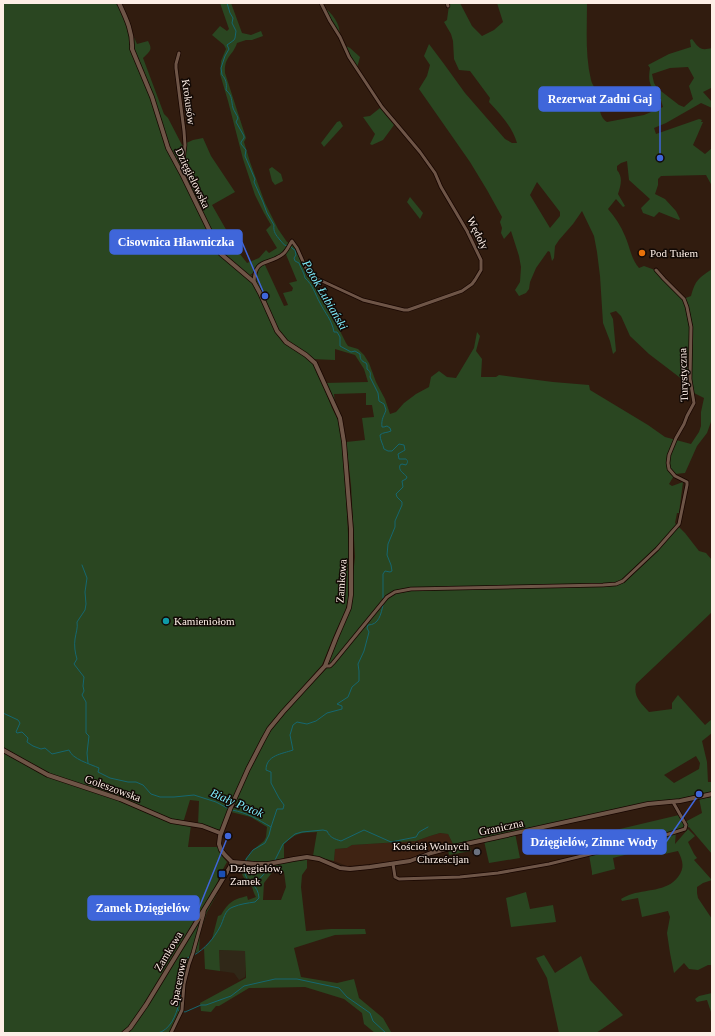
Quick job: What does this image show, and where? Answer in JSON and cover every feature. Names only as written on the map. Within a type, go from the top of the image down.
[{"type":"street","name":"Dzięgielowska","points":[[119,3],[130,28],[132,49],[152,97],[168,148],[221,254],[254,282],[277,331],[286,342]]},
{"type":"street","name":"Wędoły","points":[[249,277],[254,274],[257,267],[285,254],[292,241],[295,244],[309,275],[312,277],[362,300],[404,310],[414,308],[462,291],[472,284],[481,270],[480,260],[467,231],[435,173],[400,127],[382,107],[349,57],[340,37],[321,3]]},
{"type":"street","name":"Krokusów","points":[[179,54],[176,64],[185,145],[183,176]]},
{"type":"street","name":"Turystyczna","points":[[325,666],[330,666],[333,663],[387,597],[395,592],[411,589],[616,584],[623,581],[657,549],[679,524],[687,482],[675,476],[669,469],[668,463],[669,455],[676,438],[694,403],[690,380],[691,327],[686,302],[656,270]]},
{"type":"street","points":[[254,274],[254,282]]},
{"type":"street","name":"Zamkowa","points":[[124,1033],[130,1028],[146,1005],[230,867],[232,862],[223,853],[220,847],[220,832],[251,763],[269,729],[325,666],[349,608],[351,595],[351,529],[344,442],[340,418],[315,364],[306,355],[286,342]]},
{"type":"street","name":"Goleszowska","points":[[3,750],[48,776],[120,799],[171,821],[202,826],[220,832]]},
{"type":"street","name":"Graniczna","points":[[232,862],[268,864],[307,857],[319,859],[340,868],[370,867],[393,864],[410,861],[431,853],[457,846],[648,804],[673,802],[712,794]]},
{"type":"street","points":[[393,864],[395,877],[399,879],[479,876],[498,874],[549,864],[649,840],[685,829],[686,825],[673,802]]},
{"type":"street","name":"Spacerowa","points":[[171,1033],[182,1010],[182,999],[187,973],[204,913],[203,910]]},
{"type":"shaded area","points":[[440,833],[448,834],[454,846],[411,859],[392,862],[347,866],[334,861],[335,849],[347,848],[352,845],[416,841]]},
{"type":"shaded area","points":[[219,950],[246,951],[245,977],[239,980],[234,973],[220,971]]},
{"type":"green space","points":[[3,3],[117,3],[137,44],[148,41],[150,44],[150,50],[143,58],[164,114],[168,118],[182,145],[193,140],[203,138],[211,156],[235,192],[212,205],[240,254],[247,263],[259,258],[266,250],[269,253],[277,248],[266,230],[271,225],[255,195],[243,159],[220,74],[221,61],[226,49],[224,45],[212,35],[220,26],[227,31],[229,29],[220,3],[231,3],[242,33],[251,35],[261,31],[263,36],[237,43],[227,59],[225,67],[225,73],[246,138],[244,142],[250,162],[265,203],[278,229],[287,242],[294,245],[308,276],[317,282],[317,285],[348,346],[358,349],[369,363],[390,414],[396,412],[404,403],[429,387],[431,377],[439,371],[447,377],[456,378],[474,348],[477,332],[480,336],[476,351],[482,359],[481,377],[496,377],[499,375],[589,385],[590,390],[665,437],[691,444],[701,426],[701,412],[704,398],[690,391],[687,383],[649,354],[630,336],[621,316],[616,311],[610,313],[613,319],[616,351],[613,354],[603,323],[600,276],[594,236],[582,211],[555,246],[554,258],[552,261],[550,252],[548,251],[536,268],[530,282],[529,289],[526,293],[519,296],[515,290],[520,282],[521,267],[511,231],[504,239],[501,233],[502,228],[500,222],[502,217],[487,190],[470,162],[419,89],[427,76],[430,65],[424,56],[429,44],[465,93],[505,139],[512,143],[517,143],[509,126],[489,102],[490,98],[470,71],[459,70],[454,59],[451,34],[444,22],[447,20],[449,5],[453,3],[460,3],[472,26],[482,36],[494,30],[503,22],[497,3],[587,3],[589,71],[592,82],[598,94],[602,116],[607,122],[644,115],[663,107],[659,94],[651,86],[649,76],[650,68],[648,65],[669,54],[691,47],[690,40],[692,39],[696,45],[702,49],[712,48],[712,87],[703,92],[712,102],[712,108],[701,103],[666,123],[654,128],[656,134],[699,119],[702,120],[701,122],[703,122],[693,145],[705,154],[712,148],[712,186],[706,175],[661,176],[658,179],[655,194],[665,199],[676,211],[680,219],[679,220],[659,212],[654,217],[643,213],[641,208],[650,199],[629,180],[627,161],[617,166],[621,181],[618,194],[625,206],[623,207],[616,199],[608,209],[622,229],[632,257],[639,268],[644,266],[655,270],[683,299],[691,296],[694,286],[698,280],[712,269],[712,419],[707,433],[697,446],[685,473],[675,474],[669,484],[672,486],[683,482],[679,513],[677,513],[675,523],[699,551],[706,553],[712,560],[712,612],[636,684],[635,689],[638,700],[649,712],[672,709],[672,703],[678,695],[705,725],[712,719],[712,733],[702,741],[707,762],[708,782],[712,782],[712,793],[515,833],[520,858],[489,863],[484,841],[454,846],[448,834],[440,833],[416,841],[352,845],[347,848],[335,849],[334,861],[313,856],[317,832],[302,833],[296,835],[284,844],[284,860],[265,863],[245,860],[254,849],[264,841],[267,827],[251,817],[231,812],[264,740],[284,713],[326,669],[349,611],[355,557],[351,485],[346,442],[365,440],[362,418],[374,417],[372,405],[366,405],[366,393],[334,394],[335,406],[324,383],[368,382],[364,369],[355,355],[335,349],[335,360],[311,359],[319,374],[340,426],[344,458],[349,552],[348,601],[322,665],[282,710],[261,738],[220,830],[198,825],[199,801],[190,800],[183,823],[191,825],[188,847],[218,847],[222,856],[227,862],[214,889],[217,894],[207,912],[200,934],[199,951],[192,955],[188,963],[181,1010],[170,1033],[3,1033]],"holes":[[[688,67],[694,78],[689,86],[693,99],[684,107],[679,105],[657,88],[654,83],[652,74],[670,68]],[[537,182],[560,212],[560,216],[550,228],[530,195]],[[285,252],[297,281],[289,283],[293,288],[292,291],[283,293],[288,305],[284,306],[265,265],[258,268],[255,276],[250,275],[253,273],[257,265]],[[696,756],[700,763],[699,769],[674,783],[664,775]]]},
{"type":"green space","points":[[322,5],[335,19],[339,27],[340,37]]},
{"type":"green space","points":[[344,45],[360,57],[357,68]]},
{"type":"green space","points":[[380,108],[394,125],[383,140],[372,145],[370,144],[375,134],[363,117],[370,116]]},
{"type":"green space","points":[[340,121],[343,126],[324,147],[321,143],[337,122]]},
{"type":"green space","points":[[272,167],[281,174],[283,181],[275,185],[272,181],[269,169]]},
{"type":"green space","points":[[410,197],[423,213],[420,219],[407,202]]},
{"type":"green space","points":[[712,797],[712,854],[689,827],[676,831],[675,844],[688,829],[695,836],[688,842],[697,858],[694,860],[711,879],[712,878],[712,880],[697,887],[697,893],[698,898],[712,919],[712,965],[708,965],[698,970],[689,969],[684,963],[674,973],[667,933],[670,917],[668,911],[642,917],[638,898],[622,901],[621,899],[635,893],[662,888],[673,882],[682,871],[682,861],[678,851],[660,855],[656,837],[634,843],[636,852],[613,858],[615,869],[592,875],[586,837],[679,815],[685,822],[702,813],[699,798]]},
{"type":"green space","points":[[469,844],[471,851],[449,855],[448,850]]},
{"type":"green space","points":[[307,858],[307,868],[302,875],[301,887],[306,931],[365,929],[366,934],[335,935],[294,948],[301,977],[337,983],[354,979],[359,998],[383,1018],[393,1033],[375,1033],[364,1024],[362,1013],[344,999],[305,987],[249,988],[219,1006],[216,1006],[211,1012],[201,1011],[200,1003],[246,978],[245,951],[219,950],[220,971],[205,969],[204,948],[212,939],[218,916],[221,915],[229,904],[234,900],[247,896],[248,900],[256,897],[252,887],[243,876],[242,866],[266,866],[294,859]],"holes":[[[274,870],[284,872],[286,887],[281,900],[263,900],[264,883]]]},
{"type":"green space","points":[[526,892],[530,909],[553,905],[556,922],[511,927],[506,898]]},
{"type":"green space","points":[[544,955],[555,973],[581,956],[590,980],[623,1015],[596,1033],[559,1033],[547,978],[536,958]]},
{"type":"green space","points":[[712,993],[712,1015],[707,1000],[697,1002],[695,999],[699,996]]},
{"type":"waterway","name":"Potok Łubiański","points":[[227,3],[233,18],[232,23],[236,31],[234,40],[227,45],[229,49],[221,68],[222,75],[226,82],[226,90],[231,96],[233,108],[238,118],[236,122],[244,136],[241,144],[246,150],[245,156],[255,179],[254,182],[267,213],[274,225],[274,230],[277,237],[287,246]]},
{"type":"waterway","name":"Potok Łubiański","points":[[290,246],[295,250],[295,261],[299,263],[305,278],[312,287],[330,320],[334,332],[337,332],[340,337],[340,346],[351,352],[355,351],[360,354],[361,360],[366,363],[367,369],[370,371],[370,377],[378,393],[379,401],[384,404],[386,410],[382,420],[382,427],[387,426],[391,431],[380,435],[384,449],[392,451],[399,444],[404,445],[405,450],[398,454],[399,459],[406,459],[407,461],[406,465],[400,465],[401,470],[407,477],[402,481],[403,487],[396,494],[402,502],[402,505],[388,544],[387,555],[392,571],[385,571],[383,574],[383,598]]},
{"type":"waterway","points":[[82,565],[87,578],[85,592],[86,604],[85,610],[77,622],[75,639],[75,652],[77,659],[74,664],[84,677],[84,691],[82,695],[86,702],[86,733],[89,736],[87,753],[88,763]]},
{"type":"waterway","name":"Potok Łubiański","points":[[246,861],[253,850],[265,843],[277,809],[283,809],[284,805],[271,783],[271,772],[266,770],[269,761],[275,756],[293,750],[290,735],[293,725],[297,722],[307,724],[316,721],[327,713],[342,709],[342,706],[337,704],[348,697],[352,687],[359,681],[358,664],[364,651],[369,632],[367,628],[368,625],[372,625],[377,621],[383,605]]},
{"type":"waterway","name":"Biały Potok","points":[[3,713],[18,720],[20,723],[16,732],[22,732],[28,738],[27,742],[33,746],[41,749],[45,748],[52,754],[69,750],[77,759],[99,768],[98,772],[110,778],[128,782],[136,782],[143,785],[151,794],[160,797],[194,795],[216,802],[229,809]]},
{"type":"waterway","name":"Biały Potok","points":[[232,810],[248,815],[271,827]]},
{"type":"waterway","points":[[274,862],[283,844],[295,834],[302,832],[323,830],[327,831],[333,838],[341,841],[364,830],[391,842],[416,837],[419,832],[428,827]]},
{"type":"waterway","points":[[194,955],[202,950],[212,939],[230,908],[255,902],[259,898],[257,890],[246,877],[246,864]]},
{"type":"waterway","points":[[254,885],[271,866]]},
{"type":"waterway","points":[[158,1033],[166,1029],[172,1022],[176,1013],[185,960],[189,957]]},
{"type":"waterway","points":[[178,1010],[185,1012],[201,1005],[206,1005],[231,996],[244,986],[275,979],[297,979],[339,988],[347,997],[370,1013],[373,1021],[386,1033]]},
{"type":"place","name":"Rezerwat Zadni Gaj","points":[[660,158]]},
{"type":"place","name":"Pod Tułem","points":[[642,253]]},
{"type":"place","name":"Cisownica Hławniczka","points":[[265,296]]},
{"type":"place","name":"Kamieniołom","points":[[166,621]]},
{"type":"place","name":"Dzięgielów, Zimne Wody","points":[[699,794]]},
{"type":"place","name":"Zamek Dzięgielów","points":[[228,836]]},
{"type":"place","name":"Kościół Wolnych Chrześcijan","points":[[477,852]]},
{"type":"place","name":"Dzięgielów, Zamek","points":[[222,874]]}]
